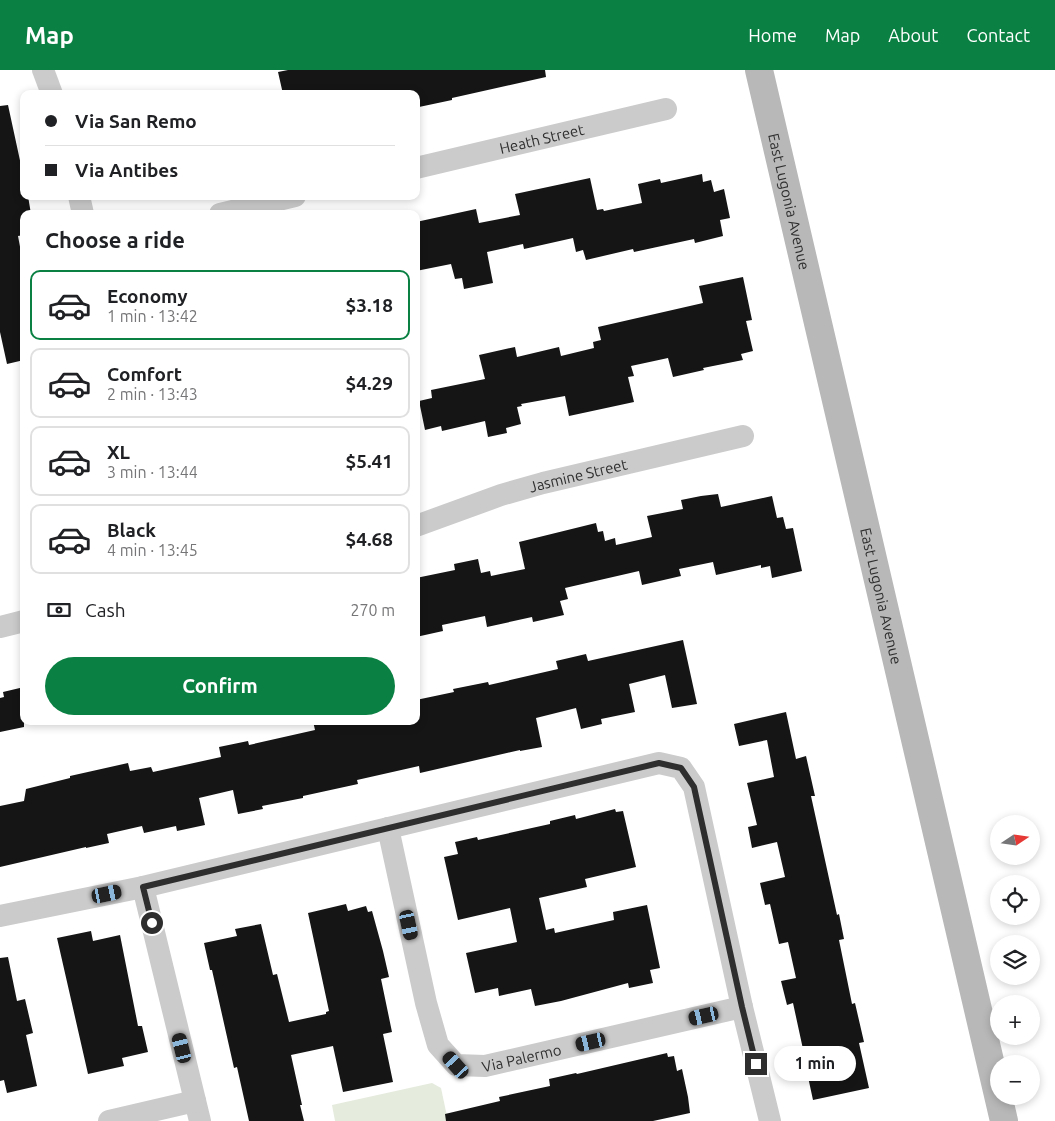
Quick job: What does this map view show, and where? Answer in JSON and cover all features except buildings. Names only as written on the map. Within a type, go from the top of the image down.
[{"type":"main road","name":"East Lugonia Avenue","points":[[759,70],[1004,1121]]},
{"type":"street","points":[[43,70],[50,90]]},
{"type":"street","name":"Heath Street","points":[[420,167],[666,109]]},
{"type":"street","points":[[237,210],[278,200]]},
{"type":"street","name":"Jasmine Street","points":[[420,525],[501,495],[543,483],[743,436]]},
{"type":"street","points":[[0,627],[20,622]]},
{"type":"street","points":[[0,916],[143,887],[659,763],[681,768],[694,787],[742,1007],[770,1121]]},
{"type":"street","name":"Via Palermo","points":[[388,828],[426,1003],[438,1045],[456,1065],[486,1066],[742,1007]]},
{"type":"street","points":[[110,1121],[197,1111],[143,887]]},
{"type":"shaded area","points":[[432,1083],[441,1088],[448,1121],[335,1121],[332,1105]]},
{"type":"route","points":[[152,923],[143,887],[659,763],[681,768],[694,787],[756,1064]]}]
